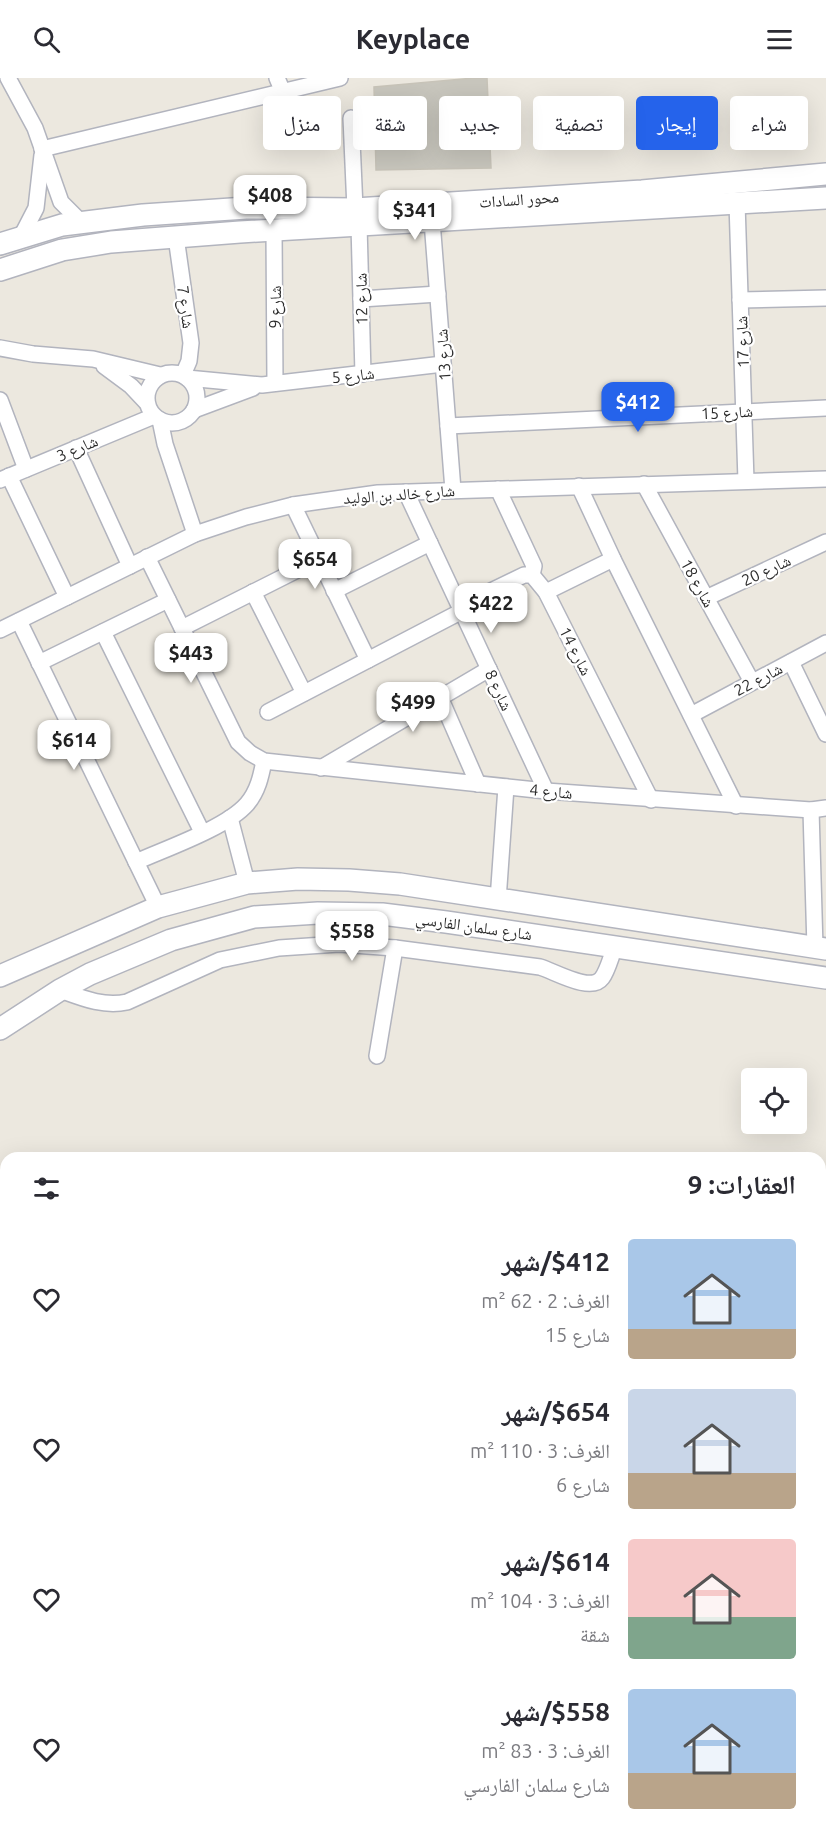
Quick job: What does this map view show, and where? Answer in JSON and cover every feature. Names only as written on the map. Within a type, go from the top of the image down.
[{"type":"street","points":[[8,78],[36,128],[61,202],[81,222]]},
{"type":"street","points":[[42,149],[280,85],[340,78]]},
{"type":"street","name":"شارع 12","points":[[351,118],[363,374]]},
{"type":"street","points":[[21,237],[33,218],[36,208],[42,149]]},
{"type":"street","name":"محور السادات","points":[[0,270],[62,250],[111,242],[299,228],[357,217],[826,174]]},
{"type":"street","points":[[765,178],[766,201]]},
{"type":"street","name":"محور السادات","points":[[0,244],[47,228],[81,222],[246,208],[298,207],[357,217],[432,221],[826,198]]},
{"type":"street","name":"شارع 17","points":[[737,203],[746,481]]},
{"type":"street","points":[[298,207],[293,218],[299,228]]},
{"type":"street","points":[[240,232],[246,230],[252,219],[246,208]]},
{"type":"street","name":"شارع 13","points":[[432,221],[453,490]]},
{"type":"street","name":"شارع 9","points":[[269,384],[274,230]]},
{"type":"street","name":"شارع 7","points":[[176,237],[191,343],[185,376]]},
{"type":"street","points":[[361,299],[438,294]]},
{"type":"street","points":[[740,300],[826,298]]},
{"type":"street","points":[[0,348],[33,354],[93,359],[160,375],[176,373],[185,376],[192,383],[197,396],[194,410],[187,418],[177,422],[154,413],[113,372],[93,359]]},
{"type":"street","points":[[0,360],[33,354]]},
{"type":"street","name":"شارع 5","points":[[185,376],[269,384],[443,364]]},
{"type":"street","points":[[160,375],[149,386],[154,413],[195,534]]},
{"type":"street","name":"شارع 5","points":[[194,410],[269,384]]},
{"type":"street","points":[[0,400],[26,469]]},
{"type":"street","name":"شارع 15","points":[[448,426],[826,408]]},
{"type":"street","name":"شارع 3","points":[[5,478],[154,413]]},
{"type":"street","points":[[76,448],[130,566]]},
{"type":"street","points":[[5,478],[67,597]]},
{"type":"street","name":"شارع خالد بن الوليد","points":[[0,630],[195,534],[246,517],[293,505],[335,498],[406,492],[826,479]]},
{"type":"street","name":"شارع 18","points":[[644,484],[752,682]]},
{"type":"street","points":[[579,486],[736,806]]},
{"type":"street","points":[[268,712],[524,575],[532,575],[534,567],[498,489]]},
{"type":"street","name":"شارع 8","points":[[406,492],[546,791]]},
{"type":"street","points":[[293,505],[368,660]]},
{"type":"street","name":"شارع 20","points":[[706,598],[826,542]]},
{"type":"street","points":[[334,591],[430,543]]},
{"type":"street","points":[[136,862],[230,818],[247,803],[270,762],[250,753],[238,742],[147,557]]},
{"type":"street","points":[[182,628],[319,559]]},
{"type":"street","points":[[546,592],[613,559]]},
{"type":"street","name":"شارع 14","points":[[532,575],[546,592],[651,800]]},
{"type":"street","points":[[253,592],[304,693]]},
{"type":"street","points":[[39,663],[168,600]]},
{"type":"street","points":[[19,621],[158,907]]},
{"type":"street","points":[[103,632],[202,832]]},
{"type":"street","name":"شارع 22","points":[[691,715],[826,643]]},
{"type":"street","points":[[791,662],[826,734]]},
{"type":"street","points":[[321,768],[489,669]]},
{"type":"street","points":[[440,698],[477,784]]},
{"type":"street","name":"شارع 4","points":[[270,762],[651,800],[819,809]]},
{"type":"street","points":[[498,900],[506,787]]},
{"type":"street","points":[[819,809],[820,948]]},
{"type":"street","points":[[230,818],[247,883]]},
{"type":"street","name":"شارع سلمان الفارسي","points":[[0,976],[158,907],[247,883],[297,879],[400,884],[820,948]]},
{"type":"street","name":"شارع سلمان الفارسي","points":[[0,1029],[60,990],[90,974],[171,940],[254,917],[318,913],[382,914],[826,978]]},
{"type":"street","points":[[60,990],[92,1001],[116,1004],[127,1002],[220,960],[279,948],[339,944],[395,948],[540,968],[583,984],[593,985],[602,979],[615,947]]},
{"type":"street","points":[[377,1056],[395,948]]},
{"type":"building","points":[[487,78],[488,96],[439,96],[439,150],[490,150],[491,168],[376,170],[376,150],[427,150],[427,96],[374,96],[374,87]]}]
